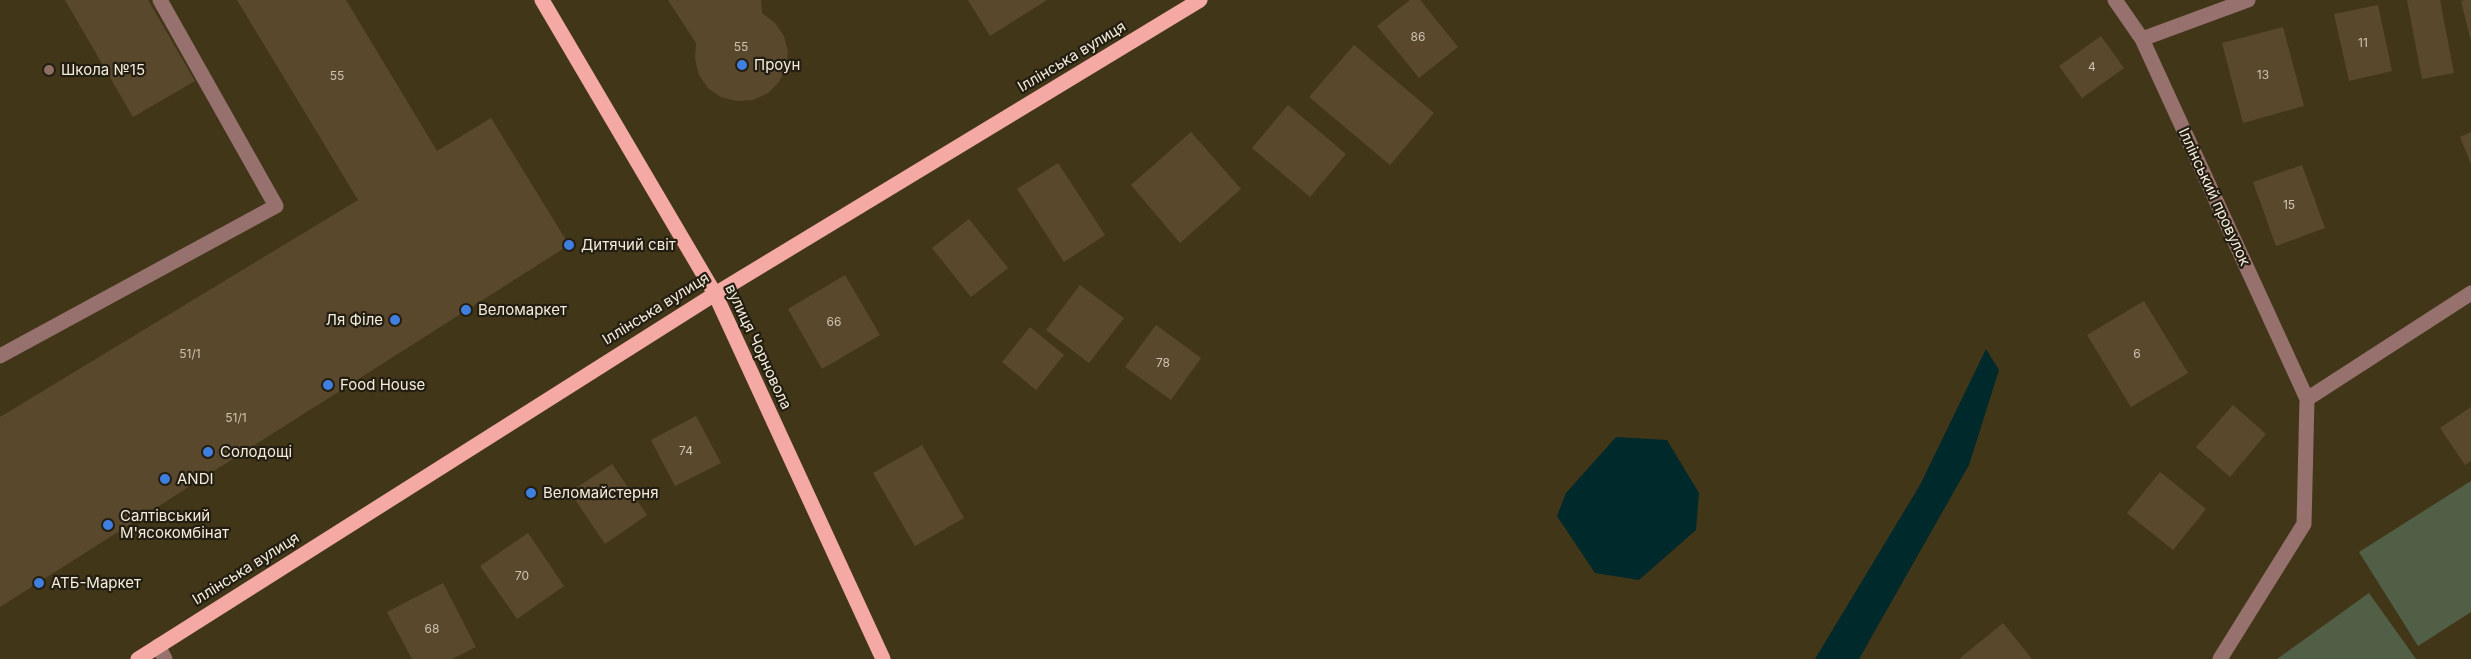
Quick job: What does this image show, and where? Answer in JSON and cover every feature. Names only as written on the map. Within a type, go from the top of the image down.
[{"type":"main road","name":"вулиця Чорновола","points":[[542,0],[715,294],[883,659]]},
{"type":"main road","name":"Іллінська вулиця","points":[[138,659],[162,652],[715,294],[1200,0]]},
{"type":"street","points":[[0,356],[276,206],[160,0]]},
{"type":"street","name":"Іллінський провулок","points":[[2115,0],[2142,39],[2307,399]]},
{"type":"street","points":[[2142,39],[2248,0]]},
{"type":"street","points":[[2220,659],[2304,524],[2307,399],[2471,293]]},
{"type":"green space","points":[[2471,481],[2471,612],[2418,646],[2359,552]]},
{"type":"green space","points":[[2369,593],[2416,659],[2277,659]]},
{"type":"water","points":[[1986,349],[1999,370],[1969,465],[1859,659],[1815,659],[1920,485]]},
{"type":"water","points":[[1616,437],[1667,440],[1699,493],[1696,530],[1639,580],[1595,573],[1557,516],[1566,493]]},
{"type":"building","points":[[65,0],[148,0],[195,81],[133,117]]},
{"type":"building","points":[[237,0],[346,0],[437,151],[491,118],[569,245],[0,607],[0,417],[358,200]]},
{"type":"building","points":[[668,0],[761,0],[762,13],[775,23],[784,36],[788,52],[786,67],[779,82],[768,93],[753,100],[737,101],[721,97],[708,88],[699,75],[695,59],[696,43]]},
{"type":"building","points":[[968,0],[1047,0],[990,36]]},
{"type":"building","points":[[1410,0],[1420,0],[1458,47],[1419,78],[1377,26]]},
{"type":"building","points":[[2407,0],[2440,0],[2454,73],[2422,79]]},
{"type":"building","points":[[2471,0],[2471,41],[2461,1]]},
{"type":"building","points":[[2378,5],[2392,71],[2349,81],[2334,14]]},
{"type":"building","points":[[2283,27],[2304,106],[2243,123],[2222,43]]},
{"type":"building","points":[[2101,36],[2124,68],[2082,98],[2059,66]]},
{"type":"building","points":[[1354,45],[1434,113],[1390,165],[1309,97]]},
{"type":"building","points":[[1288,105],[1346,154],[1310,197],[1252,148]]},
{"type":"building","points":[[1191,132],[1241,189],[1180,243],[1131,185]]},
{"type":"building","points":[[2471,132],[2471,164],[2460,137]]},
{"type":"building","points":[[1058,163],[1105,235],[1064,262],[1017,189]]},
{"type":"building","points":[[2302,165],[2325,228],[2276,246],[2253,182]]},
{"type":"building","points":[[969,219],[1008,268],[971,297],[932,248]]},
{"type":"building","points":[[845,275],[880,335],[822,369],[788,309]]},
{"type":"building","points":[[1080,285],[1124,318],[1089,363],[1046,330]]},
{"type":"building","points":[[2144,301],[2188,373],[2131,407],[2087,335]]},
{"type":"building","points":[[1156,325],[1201,358],[1171,400],[1125,367]]},
{"type":"building","points":[[1030,327],[1064,355],[1036,390],[1002,362]]},
{"type":"building","points":[[2233,405],[2266,434],[2230,477],[2196,447]]},
{"type":"building","points":[[2471,407],[2471,461],[2465,465],[2440,428]]},
{"type":"building","points":[[696,416],[721,463],[675,486],[651,440]]},
{"type":"building","points":[[922,445],[964,518],[915,546],[873,473]]},
{"type":"building","points":[[612,464],[647,515],[605,544],[570,492]]},
{"type":"building","points":[[2160,472],[2206,509],[2173,550],[2127,513]]},
{"type":"building","points":[[528,533],[564,586],[517,619],[480,566]]},
{"type":"building","points":[[443,583],[476,647],[452,659],[412,659],[387,612]]},
{"type":"building","points":[[2003,623],[2032,659],[1959,659]]},
{"type":"place","name":"Проун","points":[[742,65]]},
{"type":"place","name":"Школа №15","points":[[49,70]]},
{"type":"place","name":"Дитячий світ","points":[[569,245]]},
{"type":"place","name":"Веломаркет","points":[[466,310]]},
{"type":"place","name":"Ля Філе","points":[[395,320]]},
{"type":"place","name":"Food House","points":[[328,385]]},
{"type":"place","name":"Солодощі","points":[[208,452]]},
{"type":"place","name":"ANDI","points":[[165,479]]},
{"type":"place","name":"Веломайстерня","points":[[531,493]]},
{"type":"place","name":"Салтівський М'ясокомбінат","points":[[108,525]]},
{"type":"place","name":"АТБ-Маркет","points":[[39,583]]}]
